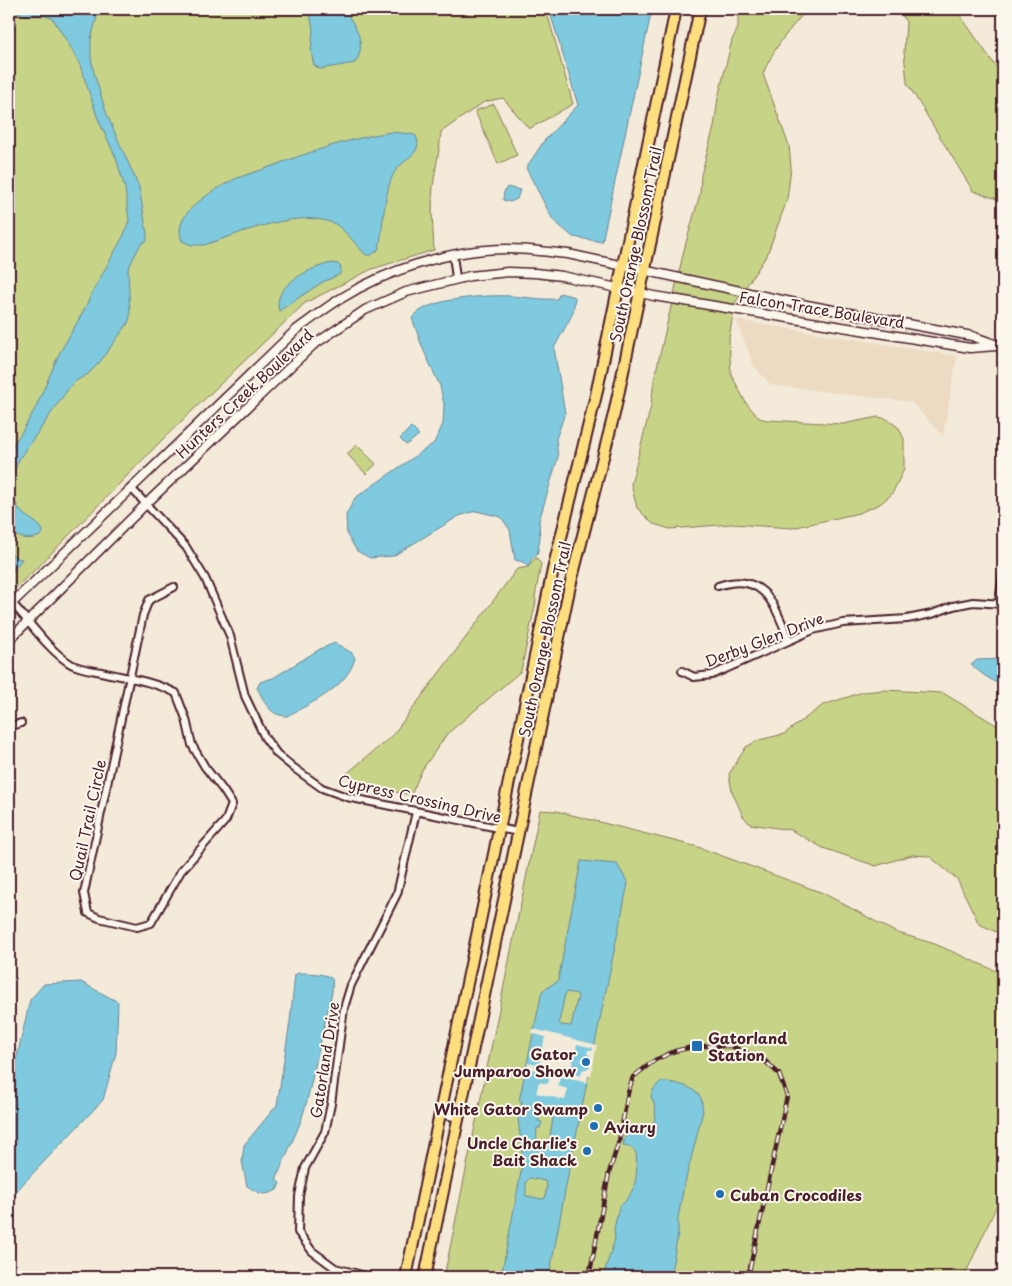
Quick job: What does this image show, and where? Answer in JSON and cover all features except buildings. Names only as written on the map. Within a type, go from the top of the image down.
[{"type":"main road","name":"South Orange Blossom Trail","points":[[406,1277],[553,570],[596,395],[676,9]]},
{"type":"main road","name":"South Orange Blossom Trail","points":[[426,1277],[569,590],[599,475],[641,293],[700,9]]},
{"type":"street","name":"Hunters Creek Boulevard","points":[[10,605],[296,330],[339,299],[373,281],[411,267],[453,255],[506,249],[537,250],[623,265],[645,271]]},
{"type":"street","points":[[453,255],[456,278]]},
{"type":"street","name":"Falcon Trace Boulevard","points":[[645,271],[796,303],[972,336],[1001,346]]},
{"type":"street","name":"Hunters Creek Boulevard","points":[[9,640],[147,503],[312,346],[365,310],[406,292],[456,278],[508,272],[562,276],[641,293]]},
{"type":"street","name":"Falcon Trace Boulevard","points":[[641,293],[970,348],[1001,346]]},
{"type":"street","name":"Cypress Crossing Drive","points":[[131,488],[186,547],[205,578],[230,636],[245,696],[265,738],[277,754],[322,788],[347,797],[518,832]]},
{"type":"street","points":[[1001,604],[1003,573]]},
{"type":"street","points":[[718,586],[731,582],[751,585],[767,594],[790,640]]},
{"type":"street","points":[[130,678],[143,615],[149,600],[174,587]]},
{"type":"street","name":"Derby Glen Drive","points":[[682,671],[694,677],[712,675],[814,630],[843,623],[907,619],[973,602],[1001,604]]},
{"type":"street","name":"Quail Trail Circle","points":[[10,605],[29,621],[56,652],[72,665],[130,678],[161,685],[176,693],[186,718],[192,745],[205,767],[232,804],[226,820],[181,871],[151,923],[137,927],[99,918],[88,912],[84,894],[130,678]]},
{"type":"street","points":[[9,727],[21,724]]},
{"type":"street","name":"Gatorland Drive","points":[[370,1277],[335,1268],[312,1250],[298,1232],[299,1196],[305,1168],[325,1132],[331,1104],[344,1008],[351,984],[397,894],[416,812]]},
{"type":"street","points":[[440,1114],[459,1118]]},
{"type":"shaded area","points":[[736,320],[957,356],[943,436],[911,402],[771,385],[754,366]]},
{"type":"green space","points":[[9,9],[546,9],[573,104],[529,129],[503,98],[484,102],[441,132],[432,195],[434,250],[372,269],[305,303],[166,436],[37,568],[9,594]]},
{"type":"green space","points":[[738,9],[808,9],[782,40],[763,74],[789,146],[791,167],[787,200],[767,255],[735,303],[729,338],[731,374],[746,403],[759,418],[843,424],[878,417],[887,419],[899,428],[904,439],[904,469],[892,494],[880,504],[859,513],[792,528],[731,524],[670,529],[653,524],[637,508],[631,484],[651,406],[654,380],[685,246],[700,194],[701,175],[714,127],[718,98],[732,40],[738,28]]},
{"type":"green space","points":[[899,9],[958,9],[960,15],[1003,74],[1003,201],[973,191],[907,83],[904,52],[906,22]]},
{"type":"green space","points":[[494,104],[517,155],[498,164],[475,111]]},
{"type":"green space","points":[[357,445],[376,464],[366,474],[347,454]]},
{"type":"green space","points":[[536,557],[541,564],[535,597],[536,601],[521,671],[447,734],[422,770],[411,795],[351,784],[351,778],[345,775],[392,736],[517,569],[528,567]]},
{"type":"green space","points":[[885,690],[943,693],[1003,729],[1003,935],[979,924],[957,879],[929,856],[912,855],[876,866],[823,848],[791,830],[750,824],[743,816],[732,792],[729,774],[746,747],[759,740],[784,734],[823,705],[863,692]]},
{"type":"green space","points":[[540,810],[556,811],[698,847],[823,893],[895,932],[935,944],[1003,974],[1003,1192],[964,1277],[444,1277]]},
{"type":"water","points":[[10,9],[99,9],[91,39],[91,58],[94,73],[107,115],[139,187],[147,234],[147,240],[140,245],[128,269],[130,317],[128,323],[99,363],[68,389],[20,458],[12,477],[14,498],[19,509],[42,529],[43,533],[40,536],[28,539],[9,532],[9,451],[36,407],[59,354],[124,235],[129,220],[125,188],[116,158],[98,119],[80,65],[71,48],[53,19],[46,16],[24,15]]},
{"type":"water","points":[[309,9],[344,9],[356,29],[360,42],[359,56],[355,63],[320,69],[314,65],[311,52],[313,29]]},
{"type":"water","points":[[549,9],[652,9],[602,242],[573,237],[553,220],[526,168],[544,141],[578,105]]},
{"type":"water","points":[[392,132],[411,134],[416,136],[418,142],[412,155],[399,166],[392,176],[383,216],[380,243],[378,250],[370,256],[365,254],[339,226],[321,220],[287,220],[204,245],[191,245],[182,241],[180,231],[186,214],[202,199],[232,181],[328,147]]},
{"type":"water","points":[[507,187],[520,190],[517,199],[510,202],[503,200]]},
{"type":"water","points":[[332,263],[338,264],[341,267],[340,274],[321,283],[279,311],[278,302],[281,293],[287,285],[304,273]]},
{"type":"water","points":[[560,293],[575,297],[573,313],[554,348],[565,413],[556,439],[558,457],[539,521],[540,539],[537,555],[532,558],[528,567],[523,562],[515,560],[510,530],[501,517],[476,511],[459,516],[393,556],[370,558],[357,551],[347,535],[346,515],[355,498],[434,443],[443,424],[444,404],[440,386],[423,349],[412,318],[423,309],[446,301],[494,296],[557,299]]},
{"type":"water","points":[[411,427],[419,435],[406,445],[400,439]]},
{"type":"water","points":[[9,552],[22,559],[9,576]]},
{"type":"water","points":[[335,643],[352,653],[355,658],[345,678],[328,693],[287,716],[276,714],[272,711],[257,688],[260,682],[273,678],[320,649]]},
{"type":"water","points":[[1003,659],[1003,687],[971,665],[977,660]]},
{"type":"water","points":[[581,861],[617,864],[628,883],[549,1277],[501,1277],[523,1161],[518,1118],[522,1101],[519,1101],[542,991],[558,981]],"holes":[[[567,992],[577,994],[578,996],[571,1026],[559,1023]],[[548,1113],[553,1118],[549,1142],[545,1145],[539,1144],[537,1135],[537,1128],[540,1128],[542,1122],[538,1121],[541,1116]],[[530,1178],[545,1181],[547,1185],[545,1198],[526,1196],[526,1182]]]},
{"type":"water","points":[[298,973],[330,977],[332,979],[332,992],[307,1101],[301,1121],[277,1177],[277,1181],[280,1183],[277,1190],[262,1194],[247,1186],[242,1161],[244,1145],[277,1105],[295,975]]},
{"type":"water","points":[[81,982],[118,1002],[116,1053],[103,1100],[18,1189],[13,1199],[9,1195],[9,1092],[30,1000],[44,984]]},
{"type":"water","points":[[660,1082],[677,1083],[694,1090],[701,1098],[703,1111],[683,1191],[670,1277],[605,1277],[604,1273],[615,1239],[614,1229],[619,1207],[630,1195],[635,1182],[636,1152],[629,1146],[623,1145],[627,1129],[645,1128],[653,1124],[655,1110],[651,1097],[653,1090]]},
{"type":"pier","points":[[533,1029],[597,1045],[591,1076],[588,1076],[587,1083],[560,1076],[558,1086],[568,1089],[565,1100],[536,1093],[539,1082],[548,1084],[550,1073],[532,1069],[523,1074],[524,1069],[529,1067],[527,1063],[539,1065],[545,1037],[532,1033]],"holes":[[[577,1044],[593,1048],[593,1050],[588,1050],[587,1053],[591,1057],[590,1061],[581,1060],[590,1064],[589,1068],[582,1070],[581,1076],[570,1073]]]},
{"type":"railway","points":[[589,1277],[609,1173],[619,1141],[633,1077],[655,1060],[675,1051],[697,1046],[731,1046],[764,1060],[779,1074],[787,1096],[748,1277]]},
{"type":"place","name":"Gatorland Station","points":[[697,1046]]},
{"type":"place","name":"Gator Jumparoo Show","points":[[586,1062]]},
{"type":"place","name":"White Gator Swamp","points":[[598,1108]]},
{"type":"place","name":"Aviary","points":[[594,1126]]},
{"type":"place","name":"Uncle Charlie's Bait Shack","points":[[587,1151]]},
{"type":"place","name":"Cuban Crocodiles","points":[[720,1194]]}]
